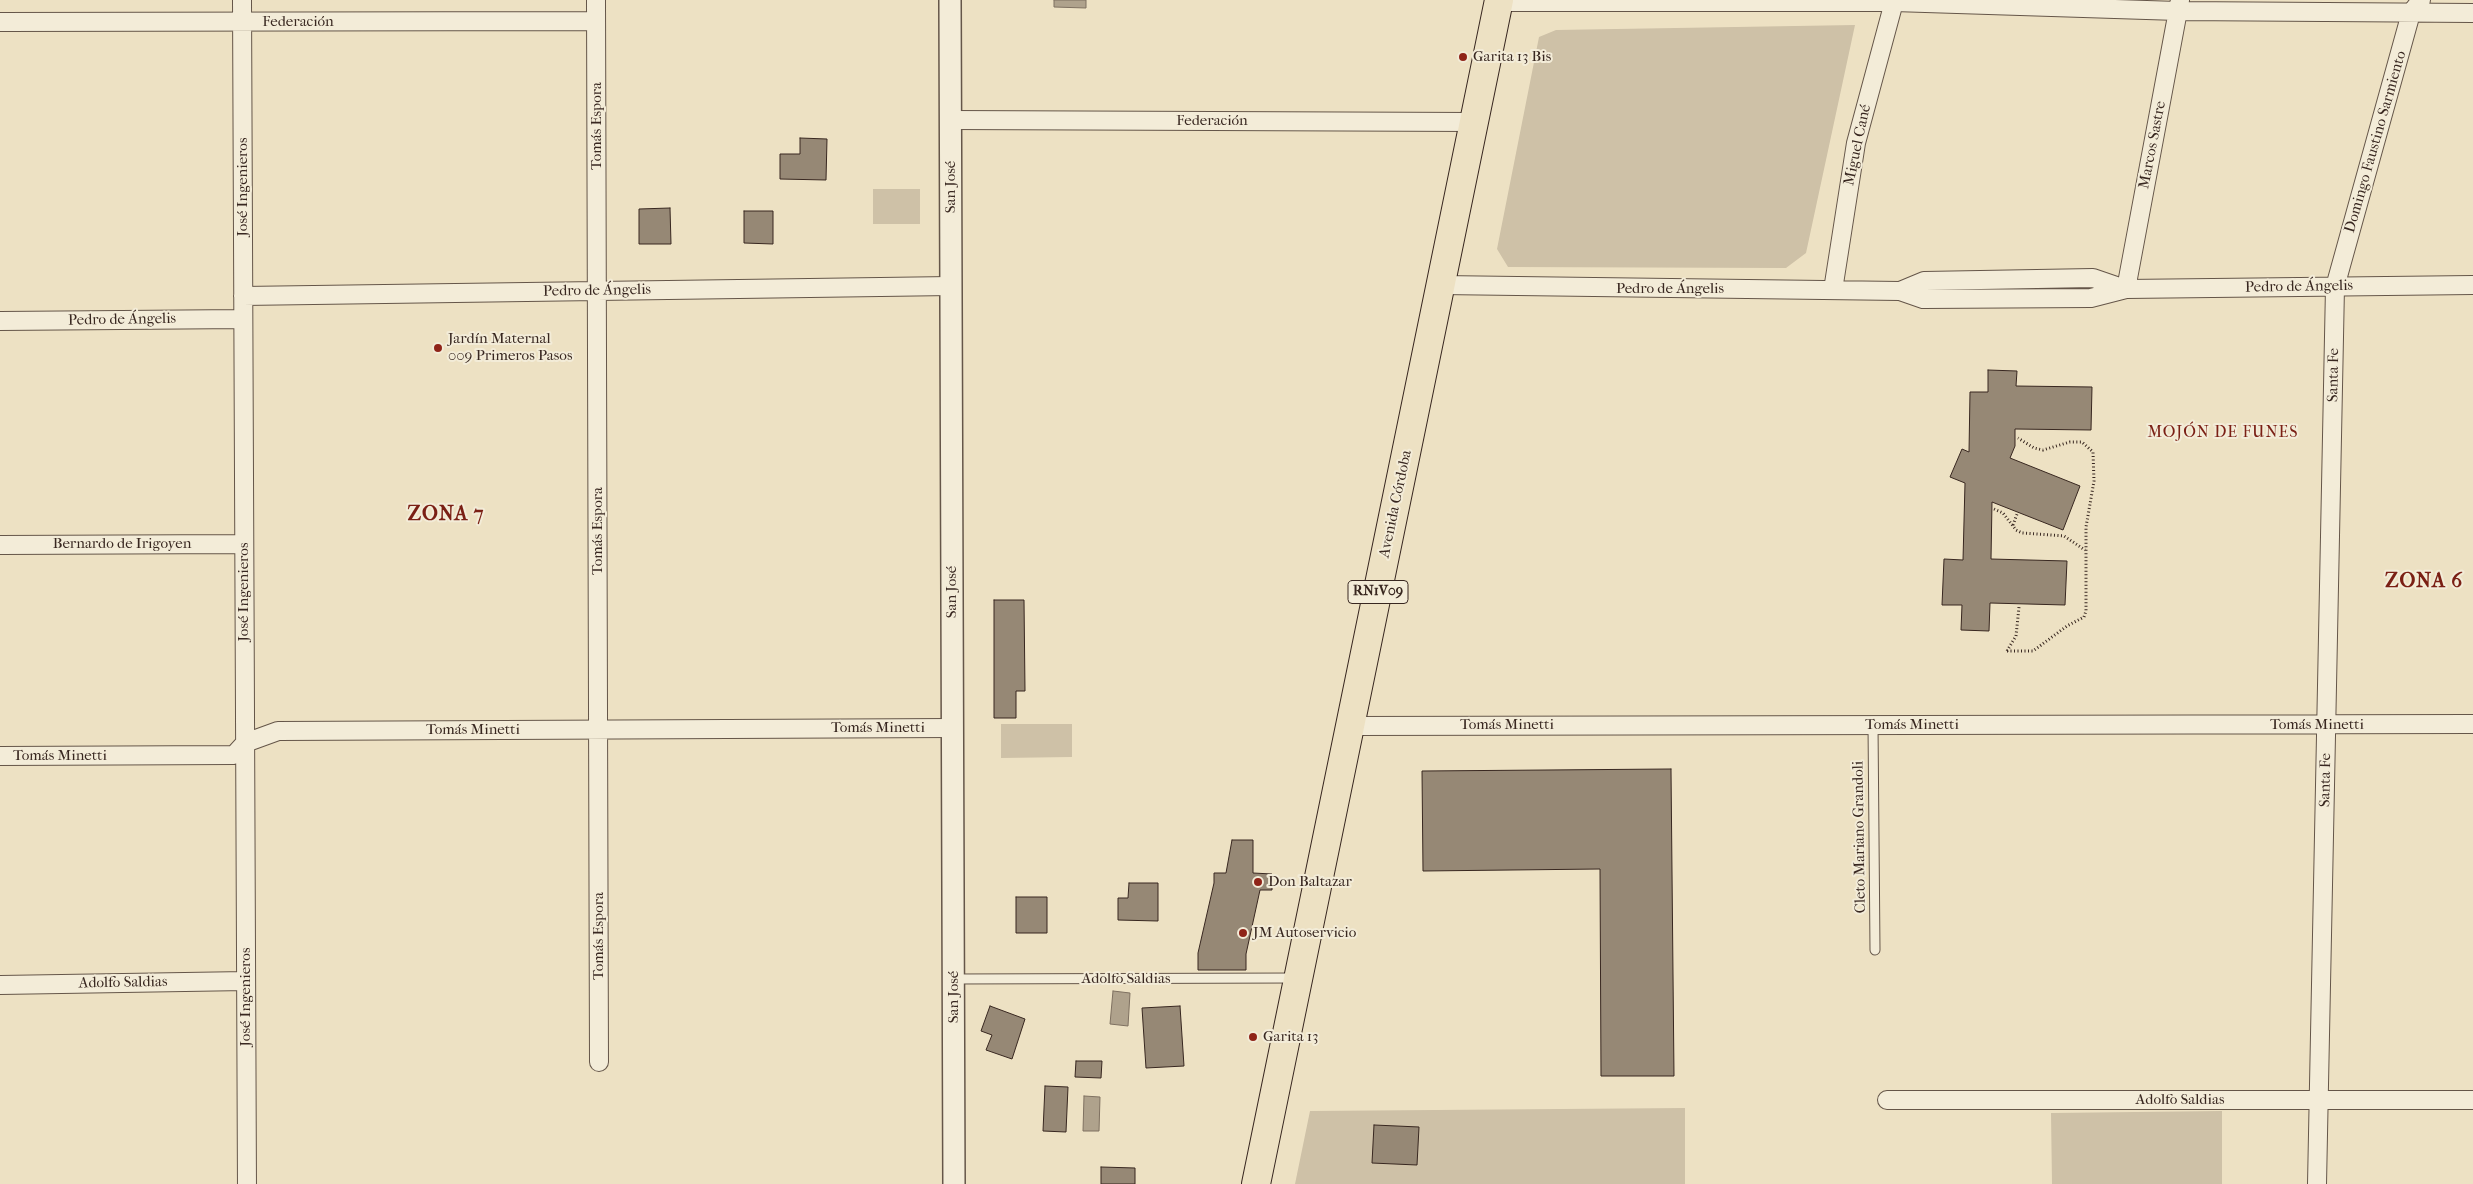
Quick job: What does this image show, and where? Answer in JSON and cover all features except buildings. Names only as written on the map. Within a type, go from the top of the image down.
[{"type":"main road","name":"Avenida Córdoba","points":[[1256,1184],[1499,1]]},
{"type":"street","name":"José Ingenieros","points":[[242,0],[247,1184]]},
{"type":"street","name":"Tomás Espora","points":[[596,0],[599,1062]]},
{"type":"street","name":"San José","points":[[950,0],[954,1184]]},
{"type":"street","points":[[1499,1],[2416,6],[2473,13]]},
{"type":"street","name":"Miguel Cané","points":[[1833,290],[1856,142],[1894,2]]},
{"type":"street","name":"Marcos Sastre","points":[[2126,289],[2179,6]]},
{"type":"street","name":"Domingo Faustino Sarmiento","points":[[2335,287],[2416,6]]},
{"type":"street","name":"Federación","points":[[0,22],[596,21]]},
{"type":"street","name":"Federación","points":[[951,120],[1474,122]]},
{"type":"street","name":"Pedro de Ángelis","points":[[1441,285],[1900,290],[1924,281],[2093,278],[2126,289],[2473,285]]},
{"type":"street","name":"Pedro de Ángelis","points":[[244,296],[951,286]]},
{"type":"street","name":"Santa Fe","points":[[2317,1184],[2335,287]]},
{"type":"street","name":"Pedro de Ángelis","points":[[0,321],[243,319]]},
{"type":"street","name":"Bernardo de Irigoyen","points":[[0,545],[244,544]]},
{"type":"street","name":"Tomás Minetti","points":[[1350,726],[2473,724]]},
{"type":"street","name":"Tomás Minetti","points":[[0,756],[234,755],[245,743],[278,731],[952,728]]},
{"type":"street","name":"Adolfo Saldias","points":[[0,985],[246,981]]},
{"type":"street","name":"Adolfo Saldias","points":[[1887,1100],[2473,1100]]},
{"type":"lane","name":"Cleto Mariano Grandoli","points":[[1873,725],[1875,950]]},
{"type":"lane","name":"Adolfo Saldias","points":[[954,979],[1298,978]]},
{"type":"path","points":[[2018,438],[2034,448],[2042,450],[2070,442],[2082,442],[2093,452],[2094,480],[2085,550],[2086,611],[2084,617],[2067,626],[2033,651],[2007,652],[2016,636],[2018,607]]},
{"type":"path","points":[[1994,508],[2003,513],[2013,526],[2022,533],[2064,536],[2085,550]]},
{"type":"path","points":[[2013,526],[2017,514]]},
{"type":"shaded area","points":[[1054,0],[1086,0],[1086,8],[1054,7]]},
{"type":"shaded area","points":[[1855,25],[1806,253],[1786,268],[1508,267],[1497,249],[1539,37],[1556,30]]},
{"type":"shaded area","points":[[873,189],[920,189],[920,224],[873,224]]},
{"type":"shaded area","points":[[1001,724],[1072,724],[1072,757],[1001,758]]},
{"type":"shaded area","points":[[1113,991],[1130,993],[1128,1026],[1110,1024]]},
{"type":"shaded area","points":[[1084,1096],[1100,1097],[1099,1131],[1083,1131]]},
{"type":"shaded area","points":[[1685,1108],[1685,1184],[1295,1184],[1310,1111]]},
{"type":"shaded area","points":[[2222,1111],[2222,1184],[2052,1184],[2051,1113]]},
{"type":"place","name":"Garita 13 Bis","points":[[1463,57]]},
{"type":"place","name":"Jardín Maternal 009 Primeros Pasos","points":[[438,348]]},
{"type":"place","name":"Don Baltazar","points":[[1258,882]]},
{"type":"place","name":"JM Autoservicio","points":[[1243,933]]},
{"type":"place","name":"Garita 13","points":[[1253,1037]]},
{"type":"district","name":"MOJÓN DE FUNES","points":[[2223,433]]},
{"type":"district","name":"ZONA 7","points":[[446,515]]},
{"type":"district","name":"ZONA 6","points":[[2424,582]]}]
